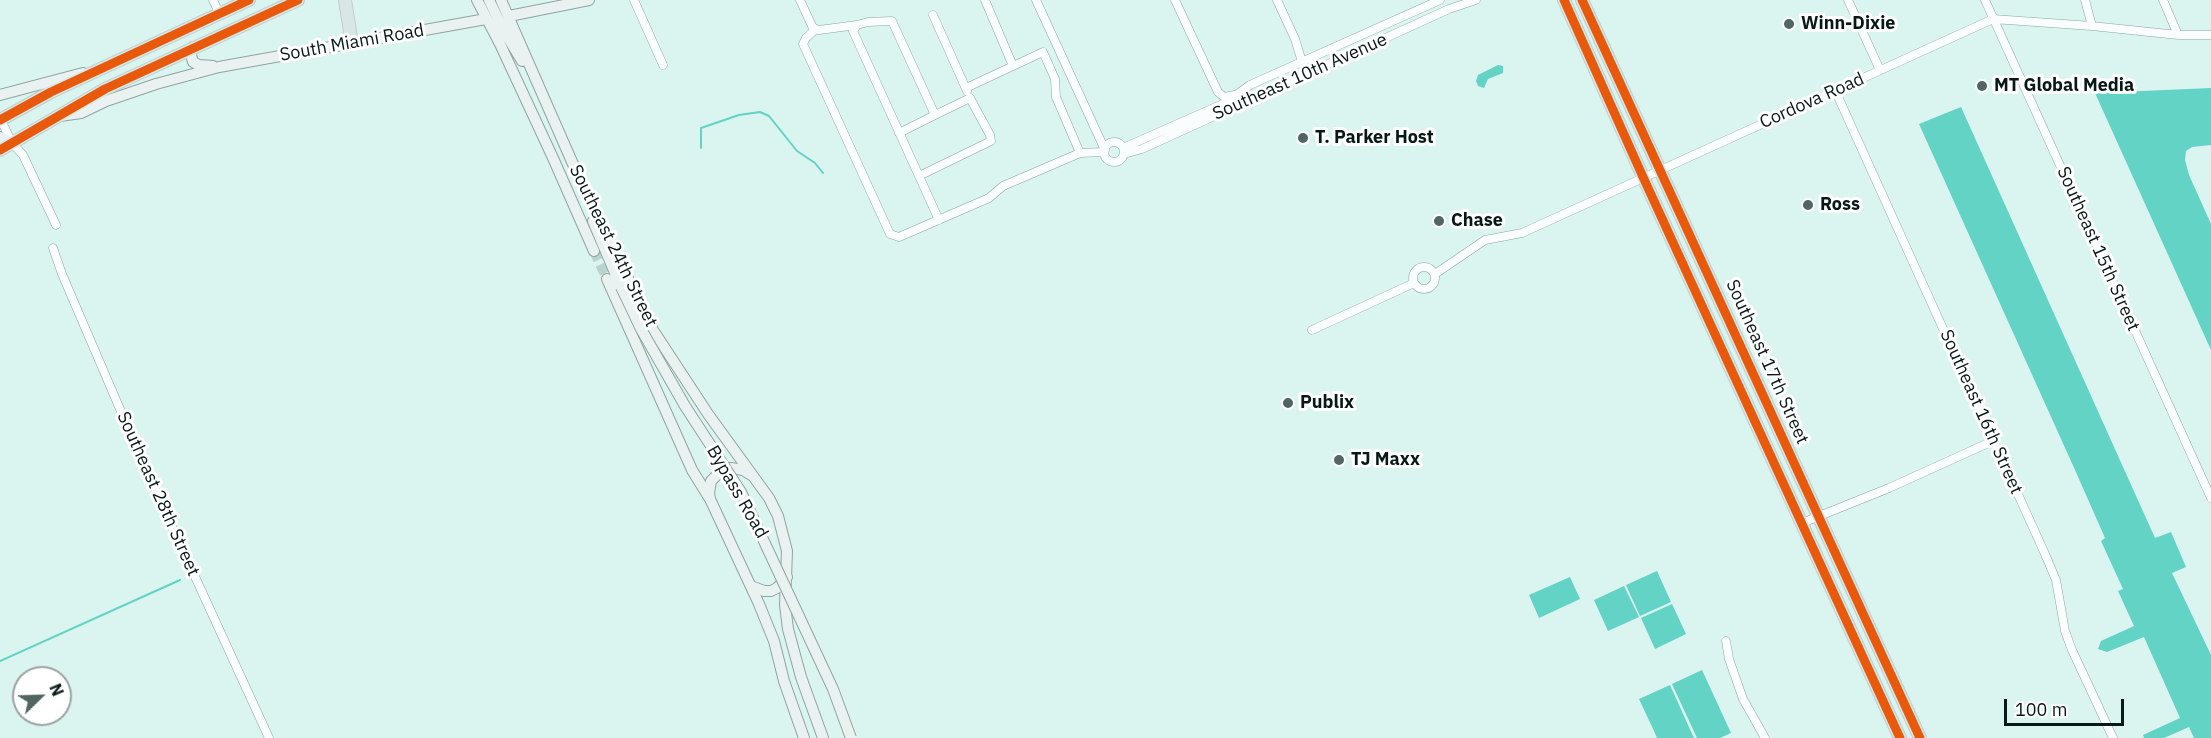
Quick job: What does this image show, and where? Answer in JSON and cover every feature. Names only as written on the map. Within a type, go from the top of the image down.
[{"type":"main road","points":[[0,119],[51,92],[249,0]]},
{"type":"main road","points":[[0,150],[6,140],[57,117],[105,89],[298,0]]},
{"type":"main road","points":[[345,0],[352,44]]},
{"type":"main road","name":"Southeast 17th Street","points":[[1564,0],[1900,738]]},
{"type":"main road","name":"Southeast 17th Street","points":[[1582,0],[1920,738]]},
{"type":"main road","points":[[194,47],[211,30],[220,15]]},
{"type":"main road","points":[[1699,299],[1728,318]]},
{"type":"main road","points":[[1709,321],[1722,323],[1739,342]]},
{"type":"main road","points":[[1877,688],[1898,716],[1909,724],[1913,724]]},
{"type":"street","points":[[213,0],[220,15]]},
{"type":"street","name":"Southeast 24th Street","points":[[477,0],[537,123],[594,251]]},
{"type":"street","points":[[489,0],[505,33],[540,89]]},
{"type":"street","name":"Southeast 24th Street","points":[[501,0],[580,180],[652,330],[774,507],[784,533],[787,551],[785,605],[788,629],[801,677],[821,734]]},
{"type":"street","points":[[509,16],[590,0]]},
{"type":"street","points":[[634,0],[663,65]]},
{"type":"street","points":[[800,0],[813,28],[816,29],[892,21],[935,115]]},
{"type":"street","points":[[985,0],[1012,66]]},
{"type":"street","points":[[1036,0],[1104,151]]},
{"type":"street","points":[[1175,0],[1218,92],[1224,97],[1242,93]]},
{"type":"street","points":[[1277,0],[1295,39],[1306,74]]},
{"type":"street","name":"Southeast 10th Avenue","points":[[1104,151],[1108,159],[1114,162],[1120,160],[1123,151],[1225,103],[1242,93],[1250,85],[1440,0]]},
{"type":"street","name":"Southeast 10th Avenue","points":[[1123,151],[1142,149],[1449,9],[1476,0]]},
{"type":"street","points":[[1848,0],[1880,70]]},
{"type":"street","name":"Southeast 15th Street","points":[[1984,0],[2211,498]]},
{"type":"street","points":[[2085,0],[2092,26]]},
{"type":"street","points":[[2163,0],[2178,35]]},
{"type":"street","points":[[919,176],[991,141],[933,15]]},
{"type":"street","name":"South Miami Road","points":[[57,117],[81,113],[156,84],[219,67],[486,19]]},
{"type":"street","name":"Cordova Road","points":[[1435,274],[1485,240],[1522,233],[1993,19],[2178,35],[2211,35]]},
{"type":"street","points":[[857,25],[853,31],[939,220]]},
{"type":"street","name":"Southeast 10th Avenue","points":[[816,29],[803,44],[890,234],[899,237],[939,220],[989,198],[1003,186],[1080,153],[1104,151],[1112,142],[1118,143],[1123,151]]},
{"type":"street","points":[[1355,38],[1360,49]]},
{"type":"street","name":"South Miami Road","points":[[194,47],[191,55],[193,62],[199,65],[219,67]]},
{"type":"street","points":[[966,88],[1043,52],[1055,79],[1056,97],[1080,153]]},
{"type":"street","points":[[0,95],[104,68]]},
{"type":"street","name":"Southeast 16th Street","points":[[1835,90],[2056,579],[2072,650],[2113,738]]},
{"type":"street","points":[[899,133],[970,98]]},
{"type":"street","points":[[537,123],[538,115],[549,110]]},
{"type":"street","points":[[0,119],[6,140],[23,155],[56,225]]},
{"type":"street","name":"Bypass Road","points":[[553,158],[606,254]]},
{"type":"street","name":"Bypass Road","points":[[580,180],[606,254],[621,287],[659,362],[748,504],[833,689],[851,738]]},
{"type":"street","name":"Southeast 28th Street","points":[[54,248],[62,274],[147,472],[269,738]]},
{"type":"street","points":[[1420,267],[1429,267],[1435,274],[1435,282],[1429,288],[1420,289],[1414,283],[1414,274],[1420,267]]},
{"type":"street","name":"Southeast 24th Street","points":[[607,279],[692,470],[710,499],[751,586],[774,640],[804,738]]},
{"type":"street","points":[[1312,330],[1414,283]]},
{"type":"street","points":[[1802,523],[1889,488],[1995,440]]},
{"type":"street","points":[[710,499],[711,481],[720,472],[731,468],[743,470],[754,477]]},
{"type":"street","points":[[751,586],[771,591],[787,577]]},
{"type":"street","points":[[1726,641],[1743,699],[1765,738]]},
{"type":"street","points":[[796,715],[804,721],[810,735],[814,737],[821,734]]},
{"type":"water","points":[[1498,65],[1503,66],[1503,73],[1488,79],[1484,88],[1478,86],[1476,81],[1478,75]]},
{"type":"water","points":[[2211,88],[2211,145],[2192,147],[2186,151],[2185,160],[2189,175],[2211,224],[2211,350],[2095,93]]},
{"type":"water","points":[[1961,107],[2155,538],[2171,532],[2186,567],[2172,573],[2211,655],[2211,738],[2194,738],[2189,727],[2164,738],[2144,738],[2143,735],[2180,718],[2144,637],[2107,652],[2098,649],[2101,641],[2134,626],[2118,591],[2123,589],[2101,541],[2105,538],[1919,124]]},
{"type":"water","points":[[1657,571],[1671,602],[1640,616],[1626,585]]},
{"type":"water","points":[[1570,577],[1580,599],[1539,618],[1529,595]]},
{"type":"water","points":[[1624,586],[1639,617],[1608,631],[1594,600]]},
{"type":"water","points":[[1672,604],[1686,634],[1655,649],[1641,618]]},
{"type":"water","points":[[1702,670],[1731,733],[1720,738],[1697,738],[1672,684]]},
{"type":"water","points":[[1670,685],[1694,738],[1657,738],[1639,699]]},
{"type":"waterway","points":[[701,148],[701,128],[739,115],[760,112],[769,116],[797,151],[815,163],[823,173]]},
{"type":"waterway","points":[[0,661],[180,580]]},
{"type":"tunnel","points":[[594,251],[607,279]]},
{"type":"cycle path","points":[[0,120],[51,92],[249,0]]},
{"type":"cycle path","points":[[0,150],[105,89],[298,0]]},
{"type":"cycle path","points":[[1564,0],[1900,738]]},
{"type":"cycle path","points":[[1582,0],[1920,738]]},
{"type":"place","name":"Winn-Dixie","points":[[1789,24]]},
{"type":"place","name":"MT Global Media","points":[[1982,86]]},
{"type":"place","name":"T. Parker Host","points":[[1303,138]]},
{"type":"place","name":"Ross","points":[[1808,205]]},
{"type":"place","name":"Chase","points":[[1439,221]]},
{"type":"place","name":"Publix","points":[[1288,403]]},
{"type":"place","name":"TJ Maxx","points":[[1339,460]]}]
